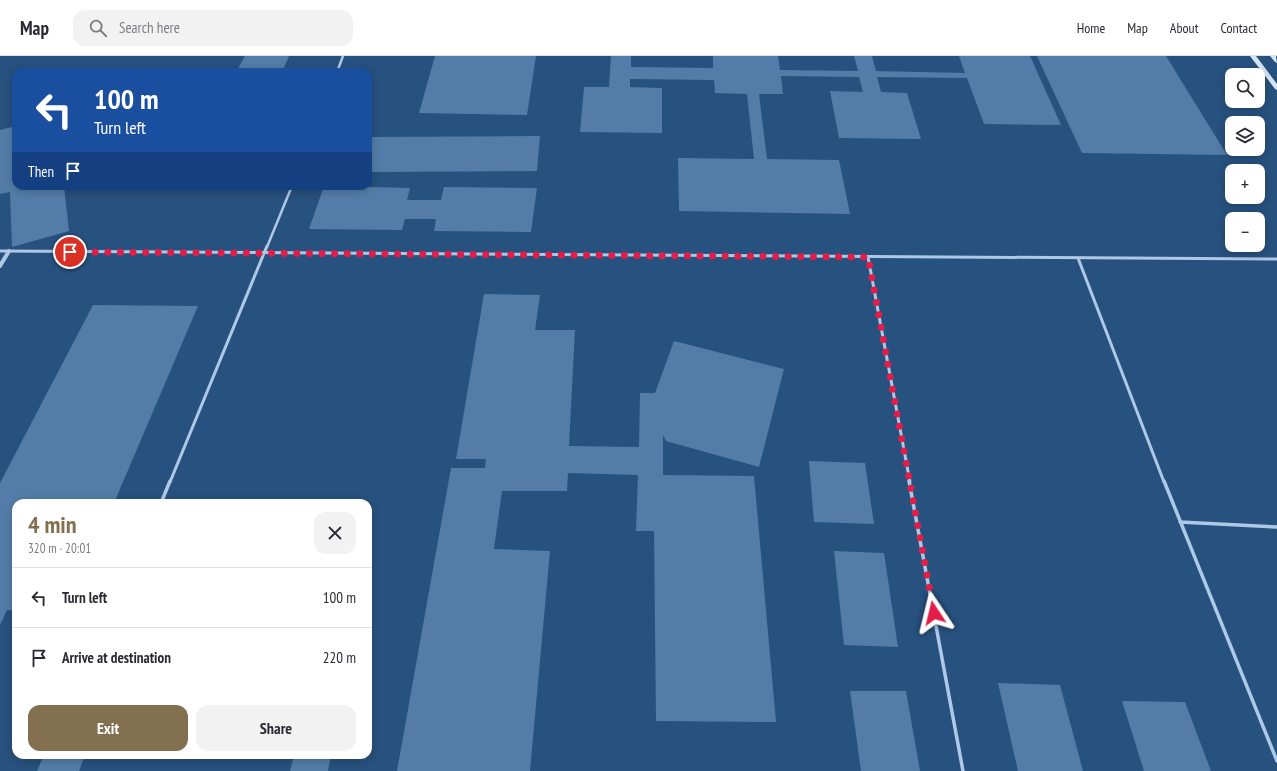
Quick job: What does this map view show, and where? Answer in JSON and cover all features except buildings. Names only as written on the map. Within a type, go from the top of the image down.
[{"type":"street","points":[[1253,56],[1277,88]]},
{"type":"street","points":[[1273,56],[1277,60]]},
{"type":"street","points":[[0,266],[9,251]]},
{"type":"lane","points":[[338,68],[343,56]]},
{"type":"lane","points":[[163,499],[266,253],[290,190]]},
{"type":"lane","points":[[0,251],[1277,259]]},
{"type":"lane","points":[[868,257],[963,771]]},
{"type":"lane","points":[[1078,258],[1180,522],[1277,761]]},
{"type":"lane","points":[[1180,522],[1277,527]]},
{"type":"route","points":[[70,252],[868,257],[934,613]]}]
